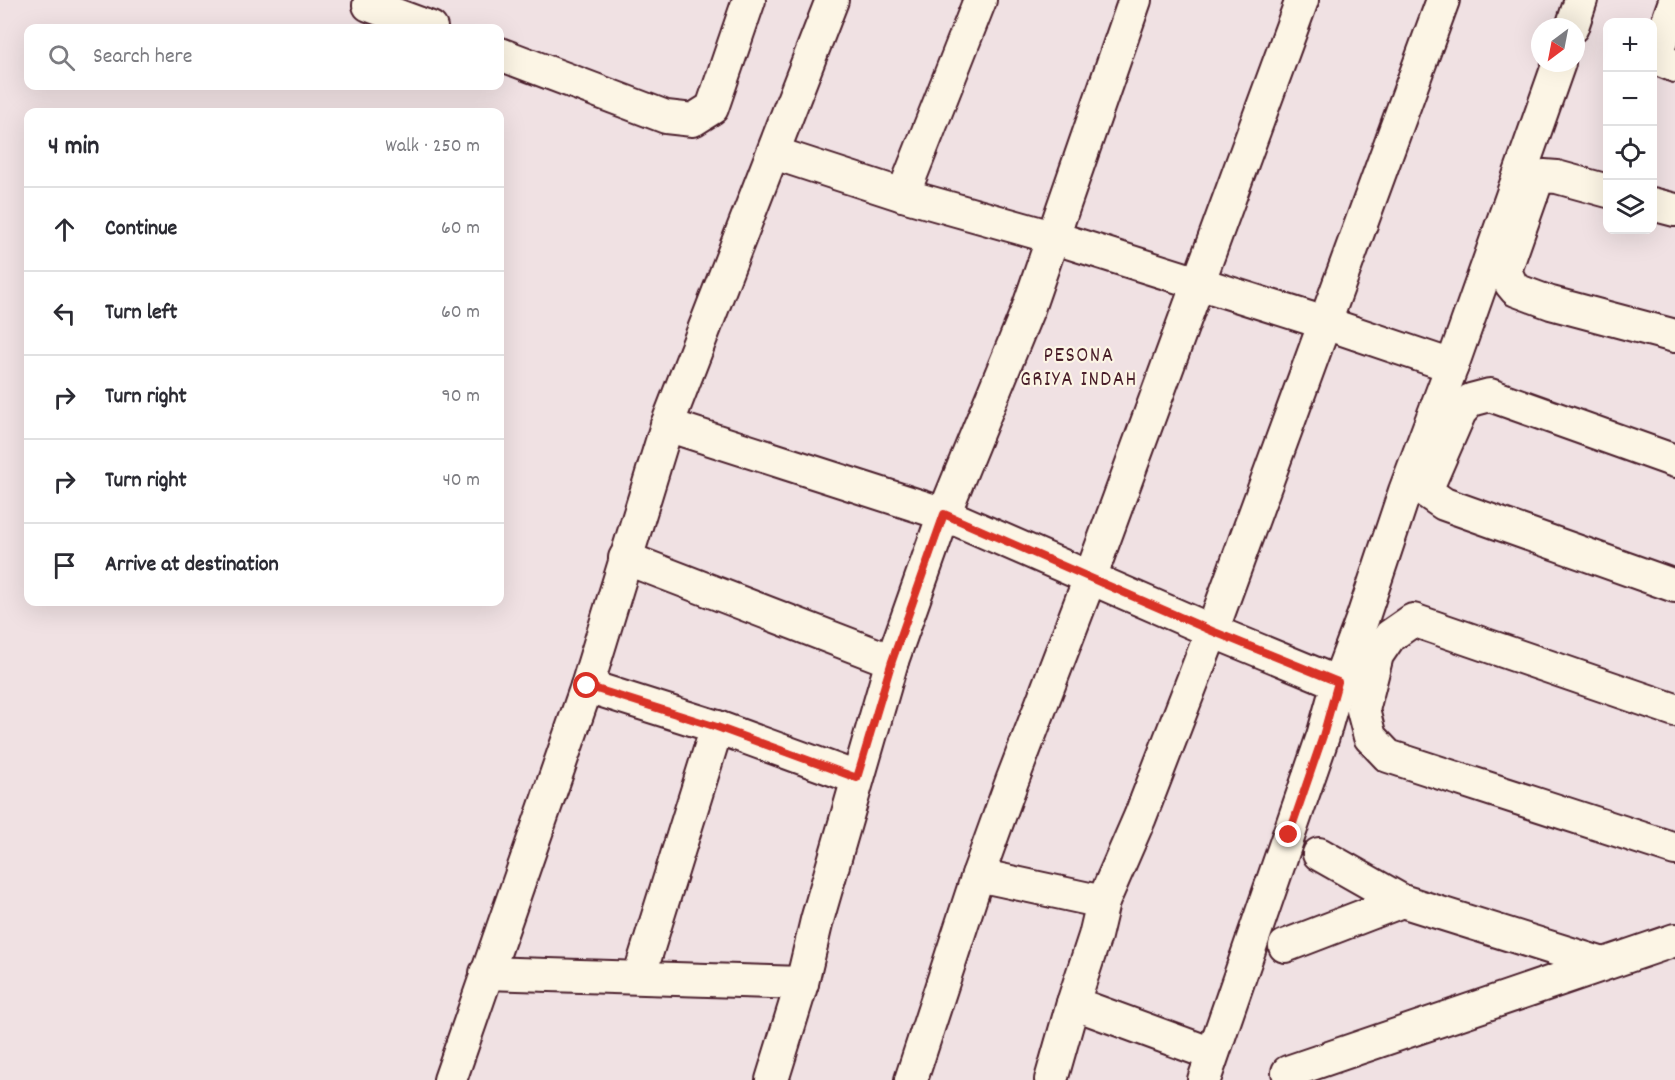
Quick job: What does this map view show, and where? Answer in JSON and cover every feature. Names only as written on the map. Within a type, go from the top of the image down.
[{"type":"street","points":[[504,56],[666,117],[693,120],[712,108],[749,0]]},
{"type":"street","points":[[450,1080],[587,686],[667,424],[832,0]]},
{"type":"street","points":[[903,195],[980,0]]},
{"type":"street","points":[[772,1080],[802,983],[817,920],[892,661],[944,514],[1028,309],[1135,0]]},
{"type":"street","points":[[911,1080],[978,875],[1012,781],[1090,578],[1302,0]]},
{"type":"street","points":[[1051,1080],[1095,936],[1103,902],[1140,817],[1212,631],[1443,0]]},
{"type":"street","points":[[1575,18],[1581,0]]},
{"type":"street","points":[[1675,1],[1655,58],[1675,66]]},
{"type":"street","points":[[365,2],[421,24]]},
{"type":"street","points":[[1073,1003],[1208,1067],[1323,736],[1338,682],[1555,72]]},
{"type":"street","points":[[774,153],[903,195],[1052,237],[1325,323],[1452,366]]},
{"type":"street","points":[[1603,190],[1557,177],[1544,176],[1536,183],[1505,271],[1511,284],[1516,290],[1551,303],[1675,336]]},
{"type":"street","points":[[1657,205],[1675,210]]},
{"type":"street","points":[[1675,461],[1490,395],[1471,400],[1460,412],[1430,481],[1428,493],[1444,504],[1675,586]]},
{"type":"street","points":[[667,424],[944,514],[1212,631],[1338,682]]},
{"type":"street","points":[[625,558],[892,661]]},
{"type":"street","points":[[1675,710],[1413,620],[1390,636],[1377,655],[1363,710],[1371,737],[1388,756],[1675,849]]},
{"type":"street","points":[[587,686],[717,727],[857,778]]},
{"type":"street","points":[[639,977],[717,727]]},
{"type":"street","points":[[1319,854],[1402,901],[1603,964]]},
{"type":"street","points":[[978,875],[1103,902]]},
{"type":"street","points":[[1285,946],[1402,901]]},
{"type":"street","points":[[1287,1072],[1675,940]]},
{"type":"street","points":[[486,973],[802,983]]},
{"type":"district","name":"PESONA GRIYA INDAH","points":[[1079,369]]},
{"type":"route","points":[[587,686],[717,727],[857,778],[892,661],[944,514],[1212,631],[1338,682],[1323,736],[1289,835]]}]
